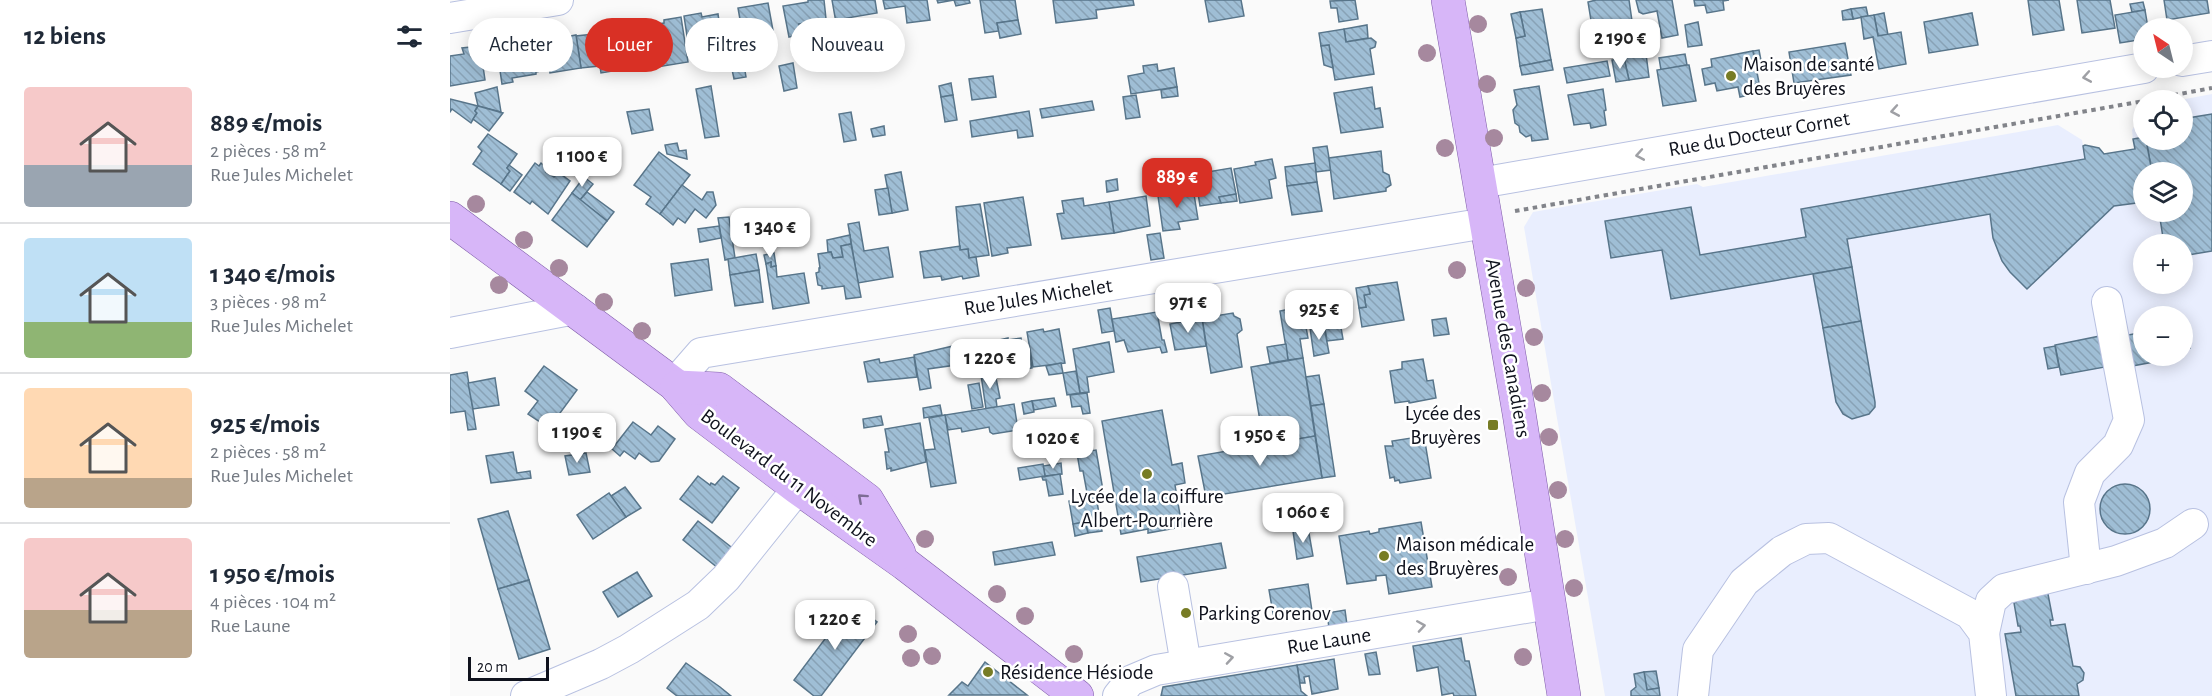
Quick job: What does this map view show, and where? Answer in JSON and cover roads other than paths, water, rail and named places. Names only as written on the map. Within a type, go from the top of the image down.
[{"type":"main road","name":"Avenue des Canadiens","points":[[1448,0],[1520,413],[1564,696]]},
{"type":"main road","name":"Boulevard du 11 Novembre","points":[[450,218],[575,309],[675,386],[699,413],[798,488],[905,564],[1077,696]]},
{"type":"main road","name":"Boulevard du 11 Novembre","points":[[675,386],[719,389],[867,500],[905,564]]},
{"type":"street","points":[[450,18],[558,0]]},
{"type":"street","points":[[2193,59],[2212,56]]},
{"type":"street","name":"Rue du Docteur Cornet","points":[[1480,183],[2133,70]]},
{"type":"street","name":"Rue Jules Michelet","points":[[675,386],[701,353],[1486,223]]},
{"type":"street","points":[[2086,569],[2079,502],[2090,473],[2118,445],[2130,420],[2107,302]]},
{"type":"street","points":[[450,333],[575,309]]},
{"type":"street","points":[[526,696],[601,664],[639,643],[698,605],[726,578],[798,488]]},
{"type":"street","points":[[1991,696],[1984,633],[1991,602],[2004,589],[2116,561],[2165,543],[2193,524]]},
{"type":"street","points":[[1693,696],[1698,650],[1744,582],[1782,551],[1806,539],[1829,538],[1970,614],[1984,633]]},
{"type":"street","points":[[1173,587],[1186,665]]},
{"type":"street","name":"Rue Laune","points":[[1118,696],[1130,681],[1156,670],[1549,604]]},
{"type":"place","name":"Maison de santé des Bruyères","points":[[1731,76]]},
{"type":"place","name":"Lycée des Bruyères","points":[[1493,425]]},
{"type":"place","name":"Lycée de la coiffure Albert-Pourrière","points":[[1147,474]]},
{"type":"place","name":"Maison médicale des Bruyères","points":[[1384,556]]},
{"type":"place","name":"Parking Corenov","points":[[1186,613]]},
{"type":"place","name":"Résidence Hésiode","points":[[988,672]]}]
